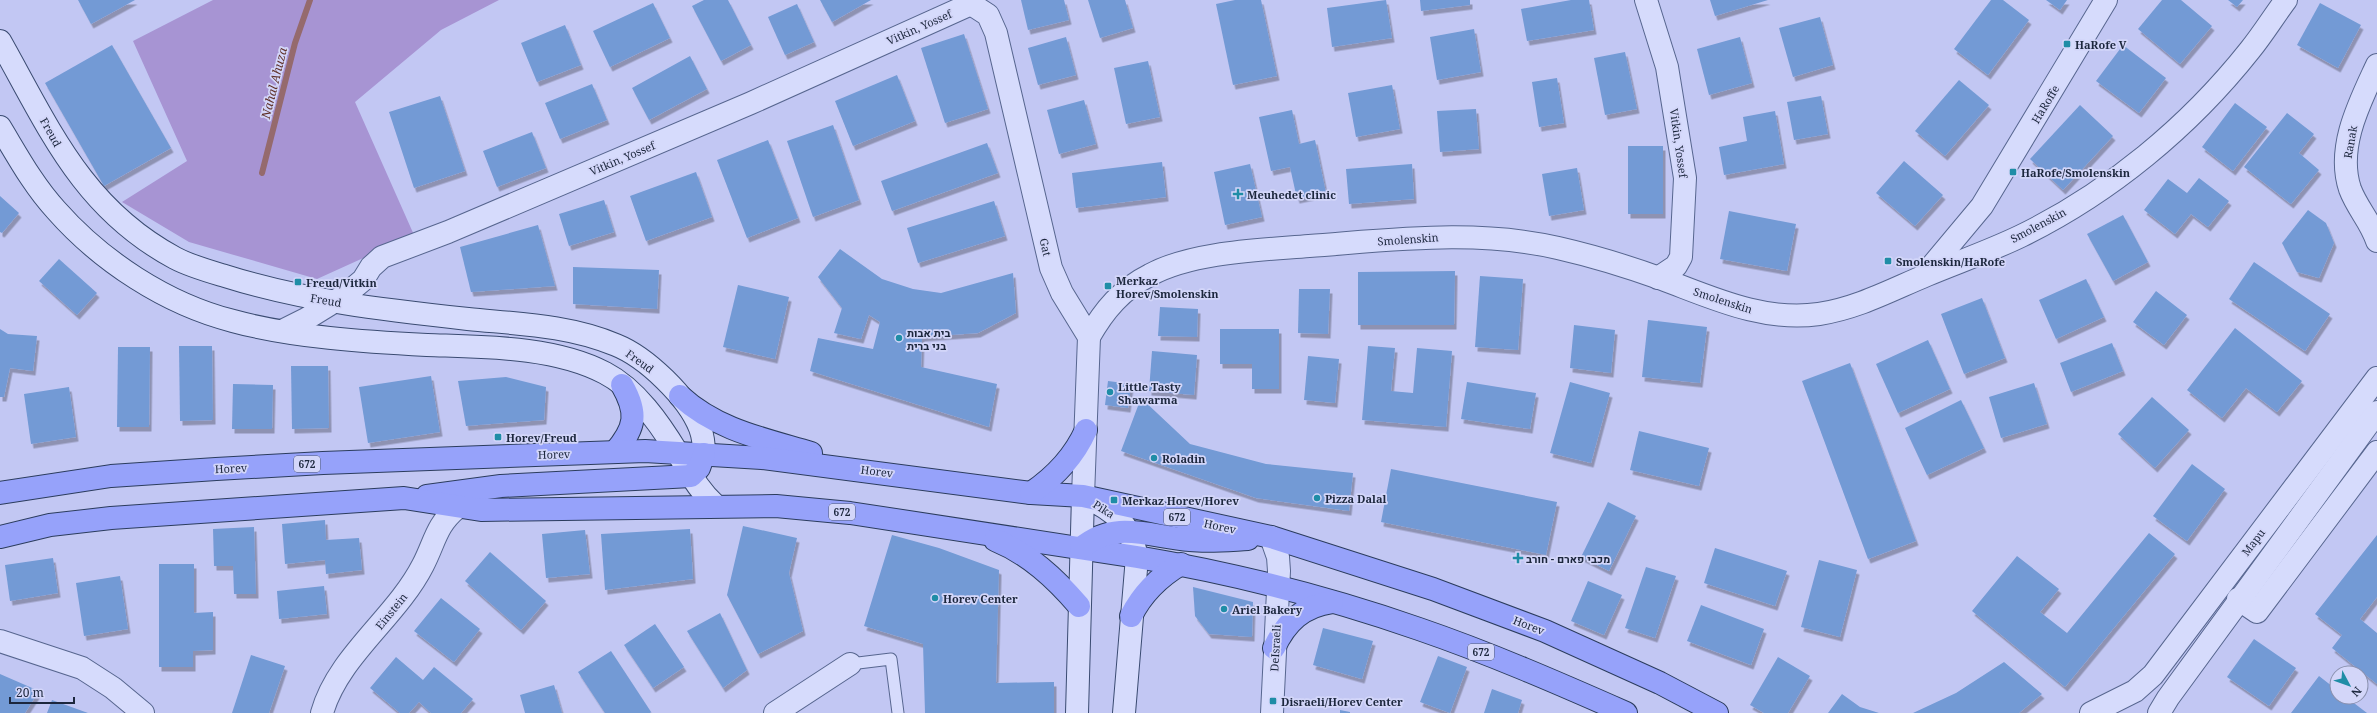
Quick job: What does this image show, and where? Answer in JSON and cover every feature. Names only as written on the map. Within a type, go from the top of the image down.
[{"type":"main road","points":[[616,452],[630,432],[633,414],[629,397],[622,385]]},
{"type":"main road","points":[[680,396],[702,415],[729,428],[867,470]]},
{"type":"main road","points":[[1031,492],[1061,469],[1080,445],[1086,430]]},
{"type":"main road","name":"Horev","points":[[0,493],[111,476],[216,469],[616,452],[677,452],[867,470],[1031,492],[1083,496],[1271,537],[1433,589],[1545,631],[1660,683],[1717,713]]},
{"type":"main road","points":[[404,498],[501,486],[691,476],[699,468],[704,454]]},
{"type":"main road","name":"672","points":[[0,537],[50,525],[112,518],[404,498],[457,508],[513,510],[715,505],[776,506],[850,513],[1181,564],[1279,587],[1332,602],[1447,639],[1531,671],[1626,713]]},
{"type":"main road","points":[[967,530],[998,542],[1031,560],[1054,579],[1079,606]]},
{"type":"main road","points":[[1081,548],[1099,536],[1128,530],[1191,540],[1216,541],[1271,537]]},
{"type":"main road","points":[[1131,616],[1147,591],[1160,578],[1181,564]]},
{"type":"main road","points":[[1274,648],[1287,626],[1294,618],[1313,606],[1332,602]]},
{"type":"street","name":"Vitkin, Yossef","points":[[1646,0],[1667,67],[1685,178],[1682,257],[1676,266],[1658,278]]},
{"type":"street","name":"HaRoffe","points":[[1924,276],[1982,206],[2106,0]]},
{"type":"street","name":"Smolenskin","points":[[1089,337],[1101,315],[1121,294],[1150,274],[1187,260],[1278,249],[1440,236],[1516,239],[1562,249],[1658,278],[1744,309],[1781,316],[1817,314],[1855,307],[1924,276],[1996,248],[2022,236],[2074,206],[2124,172],[2178,128],[2211,95],[2250,50],[2286,0]]},
{"type":"street","name":"Vitkin, Yossef","points":[[282,331],[334,303],[363,280],[371,267],[382,257],[448,232],[751,103],[972,2]]},
{"type":"street","name":"Gat","points":[[972,2],[988,16],[996,33],[1051,268],[1062,293],[1089,337]]},
{"type":"street","name":"Freud","points":[[0,41],[67,160],[93,195],[115,217],[175,259],[265,289],[334,303],[470,319],[523,323],[568,330],[617,345],[648,364],[680,396],[699,427],[704,454]]},
{"type":"street","name":"Ranak","points":[[2376,233],[2361,212],[2350,188],[2346,162],[2349,132],[2377,65]]},
{"type":"street","points":[[0,127],[37,186],[55,209],[97,249],[133,276],[202,311],[233,321],[282,331],[392,343],[550,354],[604,373],[622,385],[649,412],[677,452],[699,489],[715,505]]},
{"type":"street","name":"HaRoffe","points":[[1982,206],[1978,224],[1987,241],[1996,248]]},
{"type":"street","points":[[1083,496],[1089,337]]},
{"type":"street","name":"Mapu","points":[[2091,713],[2142,687],[2153,675],[2377,378]]},
{"type":"street","name":"Mapu","points":[[2159,713],[2238,599],[2377,412]]},
{"type":"street","points":[[2238,599],[2258,612],[2377,452]]},
{"type":"street","name":"Pika","points":[[1077,713],[1083,496],[1114,514],[1128,530],[1137,557],[1124,713]]},
{"type":"street","name":"Einstein","points":[[322,713],[327,696],[346,665],[408,590],[423,564],[439,527],[457,508]]},
{"type":"street","name":"DeIsraeli","points":[[1271,537],[1278,557],[1279,587],[1274,648],[1272,713]]},
{"type":"street","points":[[0,641],[82,668],[113,688],[143,713]]},
{"type":"street","points":[[775,713],[850,664]]},
{"type":"street","points":[[2122,698],[2134,699],[2150,713]]},
{"type":"lane","points":[[850,664],[891,659],[898,713]]},
{"type":"shaded area","points":[[213,0],[499,0],[441,30],[355,102],[414,235],[317,279],[189,242],[122,202],[187,161],[133,41]]},
{"type":"building","points":[[78,0],[135,0],[91,24]]},
{"type":"building","points":[[704,0],[728,0],[751,45],[721,61],[692,6]]},
{"type":"building","points":[[820,0],[871,0],[832,22]]},
{"type":"building","points":[[1021,0],[1064,0],[1069,20],[1028,30]]},
{"type":"building","points":[[1088,0],[1125,0],[1133,28],[1100,38]]},
{"type":"building","points":[[1235,0],[1261,0],[1277,76],[1233,85],[1216,4]]},
{"type":"building","points":[[1386,0],[1392,38],[1332,47],[1327,8]]},
{"type":"building","points":[[1420,0],[1470,0],[1470,5],[1421,11]]},
{"type":"building","points":[[1571,0],[1589,0],[1594,30],[1527,41],[1521,9]]},
{"type":"building","points":[[1710,0],[1768,0],[1715,16]]},
{"type":"building","points":[[1991,0],[2003,0],[2029,20],[1988,75],[1954,49]]},
{"type":"building","points":[[2046,0],[2067,0],[2060,10]]},
{"type":"building","points":[[2162,0],[2181,0],[2212,26],[2180,64],[2138,29]]},
{"type":"building","points":[[2228,0],[2243,0],[2237,7]]},
{"type":"building","points":[[653,3],[670,38],[610,67],[593,31]]},
{"type":"building","points":[[2320,3],[2361,25],[2338,68],[2297,45]]},
{"type":"building","points":[[797,4],[814,42],[785,55],[768,17]]},
{"type":"building","points":[[1820,17],[1833,65],[1793,77],[1779,28]]},
{"type":"building","points":[[565,25],[581,65],[537,82],[521,43]]},
{"type":"building","points":[[1474,29],[1481,72],[1437,80],[1430,37]]},
{"type":"building","points":[[964,34],[988,109],[945,123],[921,48]]},
{"type":"building","points":[[1066,37],[1076,75],[1038,85],[1028,48]]},
{"type":"building","points":[[1740,37],[1752,83],[1709,95],[1697,49]]},
{"type":"building","points":[[112,45],[171,148],[104,186],[45,83]]},
{"type":"building","points":[[2123,45],[2166,78],[2139,113],[2096,81]]},
{"type":"building","points":[[1625,52],[1637,109],[1605,115],[1594,58]]},
{"type":"building","points":[[690,56],[707,89],[649,120],[632,88]]},
{"type":"building","points":[[1148,61],[1160,117],[1126,124],[1114,68]]},
{"type":"building","points":[[897,75],[915,121],[853,146],[835,101]]},
{"type":"building","points":[[1557,78],[1564,123],[1539,127],[1532,82]]},
{"type":"building","points":[[1959,80],[1989,105],[1945,156],[1915,131]]},
{"type":"building","points":[[592,84],[607,120],[560,139],[545,103]]},
{"type":"building","points":[[1392,85],[1400,129],[1356,137],[1348,93]]},
{"type":"building","points":[[440,96],[465,171],[414,188],[389,112]]},
{"type":"building","points":[[1821,96],[1828,134],[1794,140],[1787,102]]},
{"type":"building","points":[[1084,100],[1096,144],[1059,154],[1047,110]]},
{"type":"building","points":[[2235,103],[2267,127],[2233,171],[2202,147]]},
{"type":"building","points":[[2080,105],[2113,136],[2063,190],[2030,159]]},
{"type":"building","points":[[1476,109],[1479,149],[1440,152],[1437,111]]},
{"type":"building","points":[[1292,110],[1299,144],[1315,140],[1326,193],[1297,199],[1290,167],[1271,171],[1259,117]]},
{"type":"building","points":[[1775,111],[1784,164],[1724,175],[1719,147],[1747,141],[1743,117]]},
{"type":"building","points":[[2287,113],[2314,134],[2299,153],[2319,170],[2291,204],[2244,167]]},
{"type":"building","points":[[833,125],[859,200],[813,217],[787,141]]},
{"type":"building","points":[[532,132],[546,168],[497,187],[483,151]]},
{"type":"building","points":[[768,140],[798,218],[747,238],[717,160]]},
{"type":"building","points":[[987,143],[998,173],[892,211],[881,181]]},
{"type":"building","points":[[1628,146],[1663,146],[1663,214],[1628,214]]},
{"type":"building","points":[[1904,161],[1943,195],[1915,226],[1876,193]]},
{"type":"building","points":[[1162,162],[1166,197],[1076,208],[1072,173]]},
{"type":"building","name":"Meuhedet clinic","points":[[1250,164],[1262,217],[1225,225],[1214,172]]},
{"type":"building","points":[[1412,164],[1414,199],[1349,204],[1346,169]]},
{"type":"building","points":[[1577,168],[1584,210],[1549,216],[1542,174]]},
{"type":"building","points":[[696,172],[712,217],[646,241],[630,196]]},
{"type":"building","points":[[2199,178],[2229,201],[2208,227],[2191,214],[2175,234],[2144,210],[2168,179],[2187,193]]},
{"type":"building","points":[[0,196],[19,213],[2,233],[0,232]]},
{"type":"building","points":[[604,200],[614,232],[569,246],[559,214]]},
{"type":"building","points":[[994,201],[1005,236],[918,263],[907,228]]},
{"type":"building","points":[[2308,210],[2326,223],[2334,243],[2319,278],[2297,272],[2282,243]]},
{"type":"building","points":[[1729,211],[1796,224],[1787,271],[1720,259]]},
{"type":"building","points":[[2123,215],[2148,262],[2113,281],[2087,234]]},
{"type":"building","points":[[538,225],[555,286],[471,292],[460,247]]},
{"type":"building","name":"בית אבות בני ברית","points":[[840,249],[882,279],[913,289],[941,293],[1013,273],[1016,313],[978,333],[922,337],[921,367],[997,384],[989,427],[810,371],[818,338],[873,349],[880,322],[869,315],[861,339],[834,333],[842,308],[818,277]]},
{"type":"building","points":[[59,259],[97,293],[77,315],[39,281]]},
{"type":"building","points":[[2254,262],[2330,314],[2305,351],[2229,299]]},
{"type":"building","points":[[573,267],[659,270],[657,309],[573,304]]},
{"type":"building","points":[[1455,271],[1454,325],[1358,325],[1358,272]]},
{"type":"building","points":[[1480,276],[1523,279],[1518,350],[1475,347]]},
{"type":"building","points":[[2086,279],[2104,317],[2056,339],[2039,300]]},
{"type":"building","points":[[738,285],[789,297],[775,359],[723,347]]},
{"type":"building","points":[[1299,289],[1330,289],[1328,334],[1298,333]]},
{"type":"building","points":[[2156,291],[2187,315],[2164,345],[2133,322]]},
{"type":"building","points":[[1982,298],[2005,358],[1964,374],[1941,314]]},
{"type":"building","points":[[1160,307],[1198,309],[1197,337],[1158,336]]},
{"type":"building","points":[[1648,320],[1707,327],[1700,383],[1642,377]]},
{"type":"building","points":[[1574,325],[1615,330],[1611,373],[1570,368]]},
{"type":"building","points":[[2235,328],[2302,381],[2277,412],[2246,388],[2222,418],[2187,390]]},
{"type":"building","points":[[0,329],[8,334],[37,336],[33,371],[10,368],[4,397],[0,397]]},
{"type":"building","points":[[1220,329],[1279,329],[1279,389],[1252,389],[1252,364],[1220,364]]},
{"type":"building","points":[[1928,340],[1950,389],[1898,413],[1876,364]]},
{"type":"building","points":[[2112,343],[2123,371],[2071,392],[2060,363]]},
{"type":"building","points":[[179,346],[212,346],[213,420],[180,421]]},
{"type":"building","points":[[1368,346],[1395,348],[1391,391],[1413,393],[1417,348],[1452,351],[1446,427],[1362,420]]},
{"type":"building","points":[[118,347],[150,347],[149,427],[117,427]]},
{"type":"building","points":[[1152,351],[1197,355],[1194,395],[1149,391]]},
{"type":"building","points":[[1308,356],[1339,359],[1335,403],[1304,400]]},
{"type":"building","points":[[1850,363],[1916,541],[1868,559],[1802,381]]},
{"type":"building","points":[[291,366],[328,366],[329,428],[292,429]]},
{"type":"building","points":[[431,376],[440,432],[368,443],[359,387]]},
{"type":"building","points":[[506,377],[546,387],[544,420],[466,426],[458,381]]},
{"type":"building","points":[[1108,381],[1131,384],[1128,408],[1105,405]]},
{"type":"building","points":[[1467,382],[1536,393],[1530,429],[1461,419]]},
{"type":"building","points":[[1570,382],[1610,393],[1591,463],[1550,453]]},
{"type":"building","points":[[2034,383],[2047,424],[2001,438],[1989,397]]},
{"type":"building","points":[[233,384],[273,385],[272,429],[232,429]]},
{"type":"building","points":[[69,387],[76,437],[31,444],[24,394]]},
{"type":"building","points":[[2152,397],[2189,430],[2155,468],[2118,434]]},
{"type":"building","points":[[1141,398],[1190,444],[1266,464],[1353,473],[1349,511],[1256,498],[1121,451]]},
{"type":"building","points":[[1961,400],[1984,448],[1927,475],[1905,428]]},
{"type":"building","points":[[1639,431],[1709,448],[1699,486],[1630,470]]},
{"type":"building","points":[[2192,464],[2225,489],[2187,541],[2153,516]]},
{"type":"building","points":[[1391,469],[1557,502],[1546,555],[1381,522]]},
{"type":"building","points":[[1608,502],[1636,516],[1609,571],[1581,557]]},
{"type":"building","points":[[325,520],[326,540],[359,538],[362,570],[326,574],[325,560],[285,564],[282,524]]},
{"type":"building","points":[[743,526],[797,538],[789,573],[803,631],[758,654],[727,595]]},
{"type":"building","points":[[254,527],[256,594],[234,594],[233,566],[214,566],[213,529]]},
{"type":"building","points":[[690,529],[693,579],[605,590],[601,534]]},
{"type":"building","points":[[585,530],[590,574],[546,578],[542,534]]},
{"type":"building","points":[[2149,533],[2175,554],[2065,687],[1972,611],[2017,556],[2059,589],[2040,612],[2067,633]]},
{"type":"building","name":"Horev Center","points":[[892,535],[939,548],[999,570],[996,683],[1054,682],[1054,713],[925,713],[923,644],[864,626]]},
{"type":"building","points":[[2377,535],[2377,597],[2360,619],[2377,633],[2377,684],[2369,678],[2369,665],[2353,665],[2332,648],[2342,635],[2315,614]]},
{"type":"building","points":[[1715,548],[1787,571],[1775,606],[1704,583]]},
{"type":"building","points":[[490,552],[546,601],[521,630],[465,581]]},
{"type":"building","points":[[53,558],[58,593],[10,601],[5,565]]},
{"type":"building","points":[[1819,560],[1857,570],[1840,637],[1801,627]]},
{"type":"building","points":[[159,564],[194,564],[194,613],[213,612],[213,650],[193,651],[193,667],[159,667]]},
{"type":"building","points":[[1646,567],[1676,576],[1655,638],[1625,628]]},
{"type":"building","points":[[120,576],[128,629],[84,636],[76,583]]},
{"type":"building","points":[[1588,581],[1622,595],[1604,635],[1571,621]]},
{"type":"building","points":[[324,586],[327,614],[279,619],[277,591]]},
{"type":"building","name":"Ariel Bakery","points":[[1193,587],[1253,602],[1252,637],[1209,634],[1195,616]]},
{"type":"building","points":[[441,598],[480,629],[454,662],[414,631]]},
{"type":"building","points":[[1701,605],[1764,629],[1751,665],[1687,641]]},
{"type":"building","points":[[720,613],[747,670],[723,688],[687,631]]},
{"type":"building","points":[[655,624],[684,667],[653,688],[624,645]]},
{"type":"building","points":[[1323,628],[1373,641],[1362,679],[1313,665]]},
{"type":"building","points":[[2254,639],[2296,668],[2269,706],[2227,677]]},
{"type":"building","points":[[611,651],[651,712],[650,713],[605,713],[578,672]]},
{"type":"building","points":[[251,655],[285,666],[269,713],[232,713]]},
{"type":"building","points":[[1438,656],[1467,667],[1450,713],[1420,702]]},
{"type":"building","points":[[396,657],[423,680],[434,667],[473,699],[461,713],[431,713],[419,702],[409,713],[400,713],[370,688]]},
{"type":"building","points":[[1778,657],[1810,676],[1788,713],[1764,713],[1750,705]]},
{"type":"building","points":[[2004,662],[2042,694],[2019,713],[1913,713],[1956,693]]},
{"type":"building","points":[[0,674],[39,691],[25,713],[0,713]]},
{"type":"building","points":[[2319,676],[2329,684],[2329,705],[2356,705],[2367,713],[2291,713]]},
{"type":"building","points":[[554,685],[562,713],[525,713],[520,695]]},
{"type":"building","points":[[1492,689],[1522,700],[1518,713],[1484,713]]},
{"type":"building","points":[[1842,694],[1860,707],[1879,713],[1828,713]]},
{"type":"building","points":[[52,700],[88,713],[47,713]]},
{"type":"building","points":[[1340,710],[1350,712],[1350,713],[1340,713]]},
{"type":"waterway","name":"Nahal Ahuza","points":[[262,173],[295,43],[310,0]]},
{"type":"place","name":"HaRofe V","points":[[2067,44]]},
{"type":"place","name":"HaRofe/Smolenskin","points":[[2013,172]]},
{"type":"place","name":"Meuhedet clinic","points":[[1238,194]]},
{"type":"place","name":"Smolenskin/HaRofe","points":[[1888,261]]},
{"type":"place","name":"Freud/Vitkin","points":[[298,282]]},
{"type":"place","name":"Merkaz Horev/Smolenskin","points":[[1108,286]]},
{"type":"place","name":"בית אבות בני ברית","points":[[899,338]]},
{"type":"place","name":"Little Tasty Shawarma","points":[[1110,392]]},
{"type":"place","name":"Horev/Freud","points":[[498,437]]},
{"type":"place","name":"Roladin","points":[[1154,458]]},
{"type":"place","name":"Pizza Dalal","points":[[1317,498]]},
{"type":"place","name":"Merkaz Horev/Horev","points":[[1114,500]]},
{"type":"place","name":"מכבי פארם - חורב","points":[[1518,558]]},
{"type":"place","name":"Horev Center","points":[[935,598]]},
{"type":"place","name":"Ariel Bakery","points":[[1224,609]]},
{"type":"place","name":"Disraeli/Horev Center","points":[[1273,701]]}]
